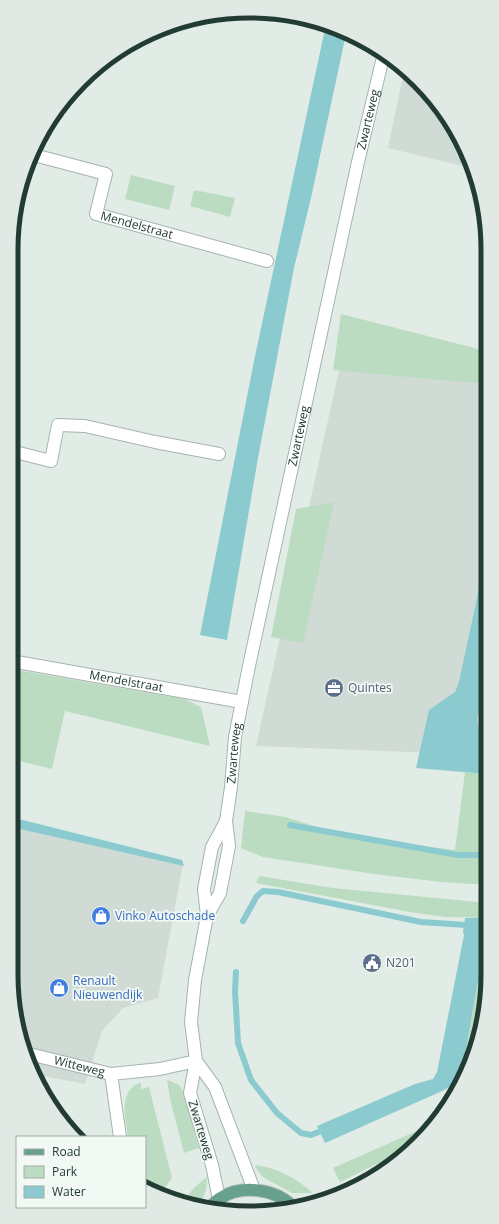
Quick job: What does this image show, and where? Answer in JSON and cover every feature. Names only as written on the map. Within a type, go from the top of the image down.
[{"type":"main road","points":[[214,1203],[219,1199],[236,1192],[254,1190],[274,1194],[289,1203]]},
{"type":"street","name":"Zwarteweg","points":[[207,916],[220,893],[229,846],[226,821],[231,787],[235,737],[242,702],[338,252],[382,60]]},
{"type":"street","name":"Mendelstraat","points":[[38,156],[106,174],[96,214],[267,261]]},
{"type":"street","points":[[18,453],[51,461],[58,425],[84,426],[155,442],[219,454]]},
{"type":"street","name":"Mendelstraat","points":[[18,662],[242,702]]},
{"type":"street","name":"Zwarteweg","points":[[219,1199],[212,1165],[190,1093],[196,1061],[191,1022],[195,980],[207,916],[204,889],[212,847],[226,821]]},
{"type":"street","name":"Witteweg","points":[[32,1055],[111,1074],[160,1068],[196,1061]]},
{"type":"street","name":"Zwarteweg","points":[[196,1061],[215,1087],[254,1190]]},
{"type":"street","name":"Witteweg","points":[[111,1074],[120,1136]]},
{"type":"shaded area","points":[[403,76],[424,97],[442,121],[457,147],[465,167],[388,148]]},
{"type":"shaded area","points":[[349,325],[481,358],[481,755],[256,746]]},
{"type":"shaded area","points":[[18,825],[183,864],[158,998],[123,1008],[102,1031],[85,1084],[41,1076],[30,1049],[22,1020],[18,990]]},
{"type":"green space","points":[[131,175],[175,186],[169,210],[125,199]]},
{"type":"green space","points":[[194,190],[235,198],[230,217],[190,206]]},
{"type":"green space","points":[[341,314],[481,350],[481,384],[333,370]]},
{"type":"green space","points":[[334,502],[303,643],[271,637],[296,509]]},
{"type":"green space","points":[[18,670],[184,699],[201,707],[210,746],[65,711],[52,769],[18,761]]},
{"type":"green space","points":[[465,772],[481,773],[481,885],[441,882],[374,874],[263,857],[241,848],[245,811],[286,817],[350,838],[455,850]]},
{"type":"green space","points":[[259,876],[333,888],[481,902],[481,918],[445,917],[410,912],[256,883]]},
{"type":"green space","points":[[481,974],[481,990],[477,1020],[469,1049],[464,1061],[477,986]]},
{"type":"green space","points":[[168,1080],[179,1085],[185,1094],[199,1148],[184,1153],[171,1103]]},
{"type":"green space","points":[[141,1082],[141,1089],[149,1087],[172,1178],[164,1189],[146,1181],[146,1136],[128,1136],[125,1106],[126,1099],[133,1086]]},
{"type":"green space","points":[[423,1128],[392,1156],[340,1182],[333,1168]]},
{"type":"green space","points":[[257,1165],[273,1169],[287,1175],[313,1193],[292,1193],[263,1177],[255,1167]]},
{"type":"green space","points":[[207,1177],[207,1185],[201,1201],[186,1197]]},
{"type":"water","points":[[325,30],[345,39],[311,198],[294,268],[258,458],[227,640],[200,635],[255,356]]},
{"type":"water","points":[[481,579],[481,700],[477,719],[479,733],[481,735],[481,773],[416,768],[429,710],[455,692],[459,682]]},
{"type":"water","points":[[18,819],[182,860],[184,866],[18,829]]},
{"type":"water","points":[[465,918],[481,918],[481,974],[477,986],[464,1061],[452,1086],[325,1143],[317,1126],[415,1084],[433,1079],[437,1072],[464,935]]},
{"type":"waterway","points":[[290,825],[458,855],[481,855]]},
{"type":"waterway","points":[[243,921],[257,896],[263,891],[278,892],[421,922],[466,925],[472,927]]},
{"type":"waterway","points":[[236,972],[235,991],[238,1043],[251,1080],[277,1113],[301,1133],[311,1135],[326,1129]]},
{"type":"place","name":"Quintes","points":[[334,688]]},
{"type":"place","name":"Vinko Autoschade","points":[[101,916]]},
{"type":"place","name":"N201","points":[[372,963]]},
{"type":"place","name":"Renault Nieuwendijk","points":[[59,988]]}]
